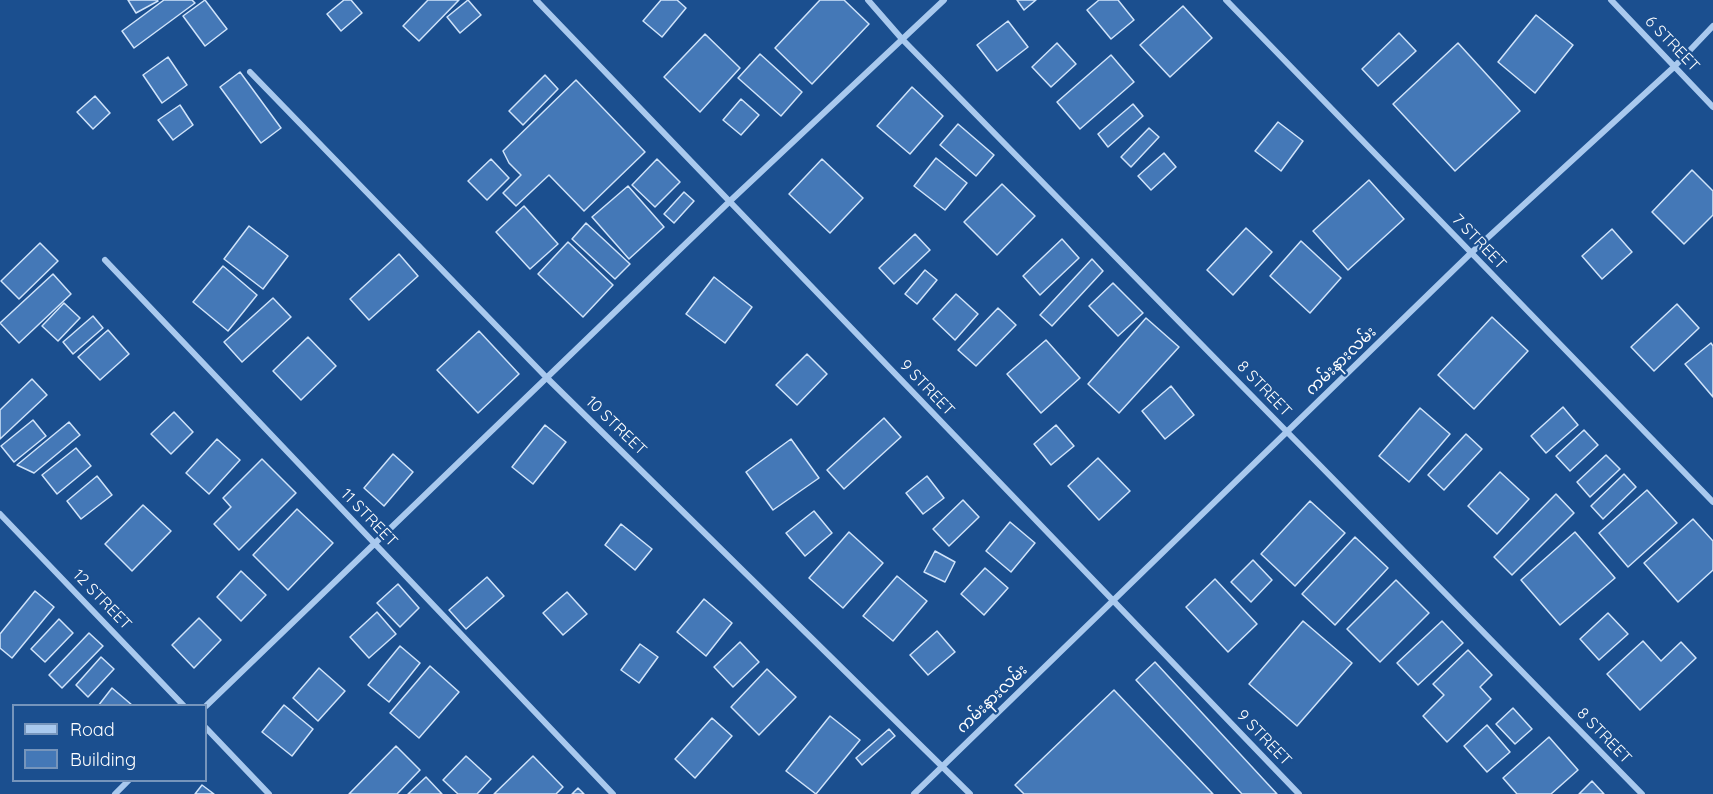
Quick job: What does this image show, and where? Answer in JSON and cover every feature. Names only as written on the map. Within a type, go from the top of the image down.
[{"type":"street","name":"9 STREET","points":[[536,0],[1299,794]]},
{"type":"street","name":"8 STREET","points":[[868,0],[902,39],[1642,794]]},
{"type":"street","points":[[207,705],[729,201],[944,0]]},
{"type":"street","name":"7 STREET","points":[[1226,0],[1713,502]]},
{"type":"street","name":"6 STREET","points":[[1611,0],[1713,107]]},
{"type":"street","name":"ကမ်းနားလမ်း","points":[[914,794],[1471,253],[1674,67],[1713,26]]},
{"type":"street","name":"10 STREET","points":[[250,72],[547,378],[970,794]]},
{"type":"street","name":"11 STREET","points":[[105,260],[613,794]]},
{"type":"street","name":"12 STREET","points":[[0,513],[183,704]]},
{"type":"street","points":[[207,729],[269,794]]},
{"type":"street","points":[[115,794],[127,782]]},
{"type":"building","points":[[128,0],[157,0],[158,1],[136,13]]},
{"type":"building","points":[[164,0],[192,0],[195,3],[134,48],[122,31]]},
{"type":"building","points":[[205,0],[227,29],[205,46],[183,16]]},
{"type":"building","points":[[344,0],[351,0],[362,13],[341,31],[327,14]]},
{"type":"building","points":[[428,0],[459,0],[419,41],[403,26]]},
{"type":"building","points":[[468,0],[481,15],[460,33],[447,17]]},
{"type":"building","points":[[661,0],[677,0],[686,8],[662,37],[643,21]]},
{"type":"building","points":[[820,0],[844,0],[869,24],[812,84],[775,48]]},
{"type":"building","points":[[1017,0],[1036,0],[1024,10]]},
{"type":"building","points":[[1099,0],[1118,0],[1134,20],[1111,39],[1087,10]]},
{"type":"building","points":[[1183,6],[1212,38],[1170,77],[1140,45]]},
{"type":"building","points":[[1536,15],[1573,45],[1535,93],[1498,62]]},
{"type":"building","points":[[1008,21],[1028,47],[997,71],[977,45]]},
{"type":"building","points":[[1399,33],[1416,51],[1378,86],[1362,69]]},
{"type":"building","points":[[705,34],[740,68],[700,112],[664,77]]},
{"type":"building","points":[[1057,43],[1076,64],[1051,87],[1032,67]]},
{"type":"building","points":[[1458,43],[1520,111],[1455,171],[1393,104]]},
{"type":"building","points":[[760,54],[802,92],[781,116],[738,78]]},
{"type":"building","points":[[1111,55],[1134,82],[1080,129],[1057,102]]},
{"type":"building","points":[[168,57],[187,85],[162,103],[143,75]]},
{"type":"building","points":[[240,72],[281,128],[261,143],[220,87]]},
{"type":"building","points":[[545,75],[558,89],[523,125],[509,111]]},
{"type":"building","points":[[576,80],[645,152],[584,211],[549,175],[516,206],[503,193],[521,175],[509,163],[503,151]]},
{"type":"building","points":[[912,87],[943,116],[910,154],[877,126]]},
{"type":"building","points":[[95,96],[110,113],[93,129],[77,112]]},
{"type":"building","points":[[741,99],[759,115],[741,135],[723,120]]},
{"type":"building","points":[[1133,104],[1143,116],[1108,147],[1098,134]]},
{"type":"building","points":[[180,105],[193,125],[173,140],[158,120]]},
{"type":"building","points":[[1278,122],[1303,141],[1281,171],[1255,151]]},
{"type":"building","points":[[958,124],[994,155],[976,176],[940,145]]},
{"type":"building","points":[[1149,128],[1159,137],[1131,167],[1121,157]]},
{"type":"building","points":[[1164,153],[1176,167],[1151,190],[1138,176]]},
{"type":"building","points":[[936,158],[967,183],[945,210],[914,186]]},
{"type":"building","points":[[491,159],[509,178],[487,200],[468,181]]},
{"type":"building","points":[[657,159],[680,182],[655,207],[632,185]]},
{"type":"building","points":[[822,159],[863,198],[830,233],[789,194]]},
{"type":"building","points":[[1692,170],[1713,191],[1713,215],[1684,244],[1652,212]]},
{"type":"building","points":[[1369,180],[1404,219],[1348,270],[1313,231]]},
{"type":"building","points":[[1002,184],[1035,216],[997,255],[964,222]]},
{"type":"building","points":[[628,186],[664,227],[629,259],[592,217]]},
{"type":"building","points":[[684,192],[694,201],[674,223],[664,214]]},
{"type":"building","points":[[524,206],[558,244],[530,269],[496,232]]},
{"type":"building","points":[[586,223],[630,264],[615,279],[572,239]]},
{"type":"building","points":[[249,226],[288,256],[263,289],[224,259]]},
{"type":"building","points":[[1246,228],[1272,252],[1233,295],[1207,270]]},
{"type":"building","points":[[1612,229],[1632,252],[1602,279],[1582,256]]},
{"type":"building","points":[[915,234],[930,250],[894,284],[879,268]]},
{"type":"building","points":[[1062,239],[1079,258],[1040,295],[1023,276]]},
{"type":"building","points":[[1301,241],[1341,278],[1310,313],[1270,276]]},
{"type":"building","points":[[568,242],[613,285],[583,317],[538,274]]},
{"type":"building","points":[[40,243],[58,261],[19,299],[1,281]]},
{"type":"building","points":[[399,254],[418,276],[369,320],[350,299]]},
{"type":"building","points":[[1092,259],[1103,271],[1052,326],[1040,315]]},
{"type":"building","points":[[223,266],[257,295],[228,331],[193,302]]},
{"type":"building","points":[[925,270],[937,280],[917,304],[905,294]]},
{"type":"building","points":[[53,274],[71,294],[19,343],[0,323]]},
{"type":"building","points":[[714,277],[752,307],[725,343],[686,314]]},
{"type":"building","points":[[1113,283],[1143,313],[1118,336],[1089,306]]},
{"type":"building","points":[[956,294],[978,314],[955,340],[933,319]]},
{"type":"building","points":[[273,298],[291,317],[242,362],[224,342]]},
{"type":"building","points":[[64,303],[80,318],[58,341],[42,326]]},
{"type":"building","points":[[1677,304],[1699,328],[1654,371],[1631,347]]},
{"type":"building","points":[[998,308],[1016,325],[976,366],[958,350]]},
{"type":"building","points":[[93,316],[103,328],[73,354],[63,342]]},
{"type":"building","points":[[1492,317],[1528,351],[1474,409],[1438,375]]},
{"type":"building","points":[[1146,318],[1179,347],[1119,413],[1088,384]]},
{"type":"building","points":[[108,330],[129,354],[100,380],[78,357]]},
{"type":"building","points":[[479,331],[519,374],[478,413],[437,370]]},
{"type":"building","points":[[308,337],[336,366],[301,400],[273,371]]},
{"type":"building","points":[[1046,340],[1080,378],[1041,413],[1007,374]]},
{"type":"building","points":[[1711,343],[1713,346],[1713,397],[1685,364]]},
{"type":"building","points":[[807,354],[827,374],[797,405],[776,385]]},
{"type":"building","points":[[32,379],[47,395],[0,439],[0,410]]},
{"type":"building","points":[[1171,386],[1194,415],[1165,439],[1142,411]]},
{"type":"building","points":[[1563,407],[1578,425],[1546,453],[1531,436]]},
{"type":"building","points":[[1420,408],[1450,434],[1409,482],[1379,456]]},
{"type":"building","points":[[174,412],[193,432],[171,454],[151,434]]},
{"type":"building","points":[[884,418],[901,437],[844,489],[827,470]]},
{"type":"building","points":[[33,420],[46,436],[14,462],[1,446]]},
{"type":"building","points":[[69,422],[80,435],[34,473],[17,465]]},
{"type":"building","points":[[545,425],[566,442],[533,484],[512,467]]},
{"type":"building","points":[[1056,425],[1074,446],[1051,465],[1034,444]]},
{"type":"building","points":[[1584,430],[1598,445],[1570,471],[1556,456]]},
{"type":"building","points":[[1466,434],[1482,449],[1444,490],[1428,475]]},
{"type":"building","points":[[217,439],[240,460],[209,494],[186,473]]},
{"type":"building","points":[[791,439],[819,478],[773,510],[746,472]]},
{"type":"building","points":[[76,448],[91,466],[57,494],[42,475]]},
{"type":"building","points":[[393,454],[413,472],[384,506],[364,488]]},
{"type":"building","points":[[1606,455],[1620,469],[1590,497],[1577,482]]},
{"type":"building","points":[[1098,458],[1130,491],[1099,520],[1068,486]]},
{"type":"building","points":[[262,459],[296,493],[239,550],[214,524],[231,507],[223,498]]},
{"type":"building","points":[[1500,472],[1529,499],[1497,534],[1468,506]]},
{"type":"building","points":[[1624,474],[1636,487],[1603,519],[1591,506]]},
{"type":"building","points":[[97,476],[112,495],[81,519],[67,501]]},
{"type":"building","points":[[927,476],[944,498],[923,514],[906,493]]},
{"type":"building","points":[[1647,490],[1677,523],[1628,567],[1599,533]]},
{"type":"building","points":[[1556,494],[1574,513],[1512,575],[1494,557]]},
{"type":"building","points":[[963,500],[979,517],[949,546],[933,529]]},
{"type":"building","points":[[1310,501],[1345,533],[1295,586],[1261,554]]},
{"type":"building","points":[[143,505],[171,531],[132,571],[105,544]]},
{"type":"building","points":[[297,509],[333,543],[288,590],[253,555]]},
{"type":"building","points":[[814,511],[832,533],[805,556],[786,533]]},
{"type":"building","points":[[1693,519],[1713,541],[1713,570],[1678,602],[1644,563]]},
{"type":"building","points":[[1010,522],[1035,543],[1011,572],[986,551]]},
{"type":"building","points":[[621,524],[652,549],[635,570],[605,545]]},
{"type":"building","points":[[849,532],[883,563],[843,608],[809,578]]},
{"type":"building","points":[[1575,532],[1615,578],[1560,625],[1521,580]]},
{"type":"building","points":[[1355,537],[1388,568],[1335,625],[1302,594]]},
{"type":"building","points":[[935,551],[955,562],[945,582],[924,572]]},
{"type":"building","points":[[1253,560],[1272,580],[1251,602],[1231,582]]},
{"type":"building","points":[[985,568],[1008,588],[984,615],[961,594]]},
{"type":"building","points":[[241,571],[266,595],[241,621],[217,597]]},
{"type":"building","points":[[897,576],[927,601],[893,641],[863,616]]},
{"type":"building","points":[[487,577],[504,596],[466,629],[449,610]]},
{"type":"building","points":[[1215,579],[1257,624],[1228,652],[1186,607]]},
{"type":"building","points":[[1396,580],[1429,613],[1380,662],[1347,629]]},
{"type":"building","points":[[398,584],[419,608],[400,627],[377,603]]},
{"type":"building","points":[[35,591],[54,607],[12,658],[0,648],[0,634]]},
{"type":"building","points":[[567,592],[587,614],[563,635],[543,613]]},
{"type":"building","points":[[704,599],[732,623],[706,656],[677,632]]},
{"type":"building","points":[[377,612],[396,634],[369,658],[350,637]]},
{"type":"building","points":[[1608,613],[1628,634],[1599,660],[1580,639]]},
{"type":"building","points":[[199,618],[221,640],[194,668],[172,645]]},
{"type":"building","points":[[59,619],[73,633],[45,662],[31,649]]},
{"type":"building","points":[[1303,621],[1352,663],[1297,726],[1249,684]]},
{"type":"building","points":[[1442,621],[1463,643],[1418,685],[1397,663]]},
{"type":"building","points":[[937,631],[955,652],[928,675],[910,655]]},
{"type":"building","points":[[89,633],[103,646],[62,688],[49,675]]},
{"type":"building","points":[[1643,641],[1661,661],[1681,642],[1696,658],[1640,710],[1607,674]]},
{"type":"building","points":[[740,642],[759,662],[733,687],[714,667]]},
{"type":"building","points":[[640,644],[658,657],[639,683],[621,670]]},
{"type":"building","points":[[400,646],[420,663],[389,702],[368,685]]},
{"type":"building","points":[[1468,650],[1492,675],[1480,687],[1491,699],[1447,742],[1423,716],[1444,695],[1433,684]]},
{"type":"building","points":[[101,657],[114,669],[88,697],[76,685]]},
{"type":"building","points":[[1155,662],[1277,794],[1242,794],[1136,680]]},
{"type":"building","points":[[430,666],[459,692],[419,738],[390,713]]},
{"type":"building","points":[[319,668],[345,691],[318,721],[293,698]]},
{"type":"building","points":[[767,669],[796,697],[759,735],[731,707]]},
{"type":"building","points":[[112,688],[131,704],[100,704]]},
{"type":"building","points":[[1114,690],[1213,794],[1024,794],[1015,785]]},
{"type":"building","points":[[284,705],[313,729],[292,756],[262,732]]},
{"type":"building","points":[[1513,708],[1532,729],[1515,744],[1496,724]]},
{"type":"building","points":[[830,716],[860,740],[816,794],[786,771]]},
{"type":"building","points":[[712,718],[732,736],[695,778],[675,759]]},
{"type":"building","points":[[1487,725],[1510,752],[1487,772],[1464,746]]},
{"type":"building","points":[[889,729],[895,736],[862,765],[856,758]]},
{"type":"building","points":[[1549,737],[1578,770],[1551,794],[1517,794],[1503,778]]},
{"type":"building","points":[[396,746],[420,770],[397,794],[349,794]]},
{"type":"building","points":[[466,756],[491,779],[477,794],[458,794],[443,780]]},
{"type":"building","points":[[533,756],[563,787],[556,794],[494,794]]},
{"type":"building","points":[[426,777],[442,794],[408,794]]},
{"type":"building","points":[[1592,781],[1604,794],[1579,794]]},
{"type":"building","points":[[202,785],[214,794],[195,794]]},
{"type":"building","points":[[578,788],[584,794],[572,794]]}]
